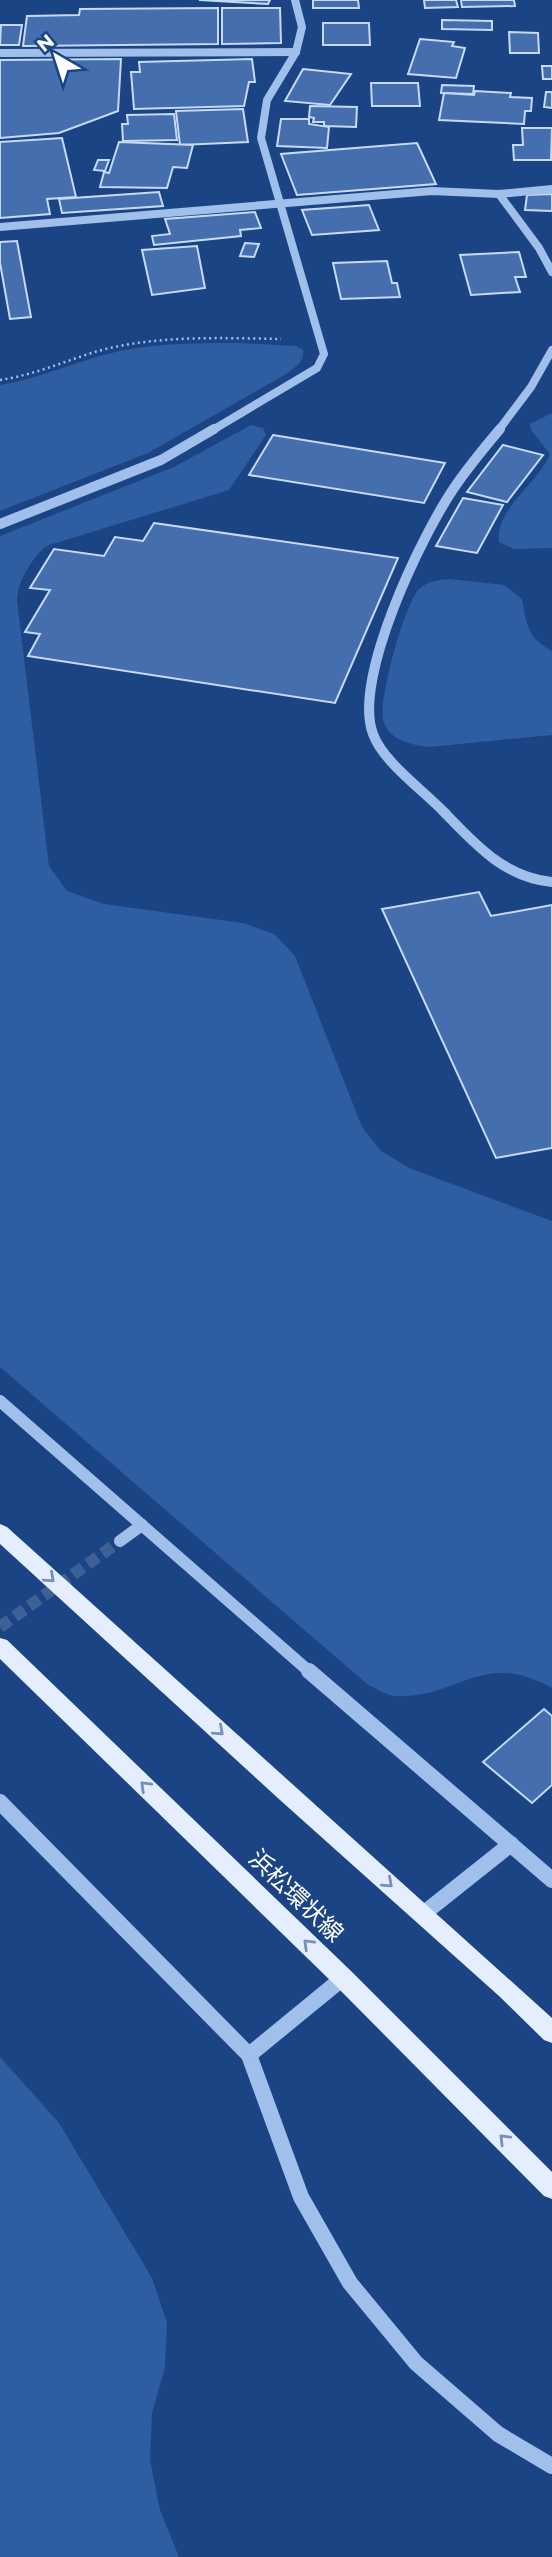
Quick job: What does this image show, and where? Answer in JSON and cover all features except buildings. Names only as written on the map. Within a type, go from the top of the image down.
[{"type":"main road","points":[[0,1532],[552,2034]]},
{"type":"main road","name":"浜松環状線","points":[[0,1646],[344,1978],[552,2188]]},
{"type":"street","points":[[0,523],[161,460],[317,368],[324,354],[322,341],[261,138],[267,100],[296,52],[302,27],[295,0]]},
{"type":"street","points":[[0,53],[296,52]]},
{"type":"street","points":[[0,227],[432,191],[499,194],[552,188]]},
{"type":"street","points":[[499,194],[539,248],[552,272]]},
{"type":"street","points":[[552,350],[526,396],[454,488],[431,528],[383,640],[366,713],[373,735],[390,755],[494,863],[517,876],[552,882]]},
{"type":"street","points":[[0,1401],[552,1880]]},
{"type":"street","points":[[120,1541],[142,1525]]},
{"type":"street","points":[[0,1802],[249,2055],[301,2197],[350,2283],[416,2363],[498,2434],[552,2466]]},
{"type":"street","points":[[423,1914],[511,1844]]},
{"type":"street","points":[[249,2055],[344,1978]]},
{"type":"path","points":[[0,380],[37,372],[99,351],[144,342],[237,338],[322,341]]},
{"type":"shaded area","points":[[237,343],[296,346],[303,350],[303,354],[299,364],[286,374],[148,453],[0,511],[0,385],[136,348]]},
{"type":"shaded area","points":[[552,413],[552,548],[514,549],[499,542],[500,530],[510,507],[537,475],[550,454],[531,430],[530,424]]},
{"type":"shaded area","points":[[251,425],[263,428],[266,435],[229,490],[46,546],[23,578],[17,600],[49,866],[67,891],[104,904],[243,923],[274,934],[295,956],[362,1127],[380,1150],[409,1168],[552,1221],[552,1688],[528,1677],[507,1673],[471,1678],[418,1695],[392,1696],[367,1684],[0,1367],[0,536],[174,467]]},
{"type":"shaded area","points":[[437,580],[504,585],[522,599],[525,617],[533,636],[552,651],[552,735],[429,747],[403,741],[387,729],[383,713],[384,696],[406,613],[419,589]]},
{"type":"shaded area","points":[[0,2057],[59,2123],[152,2278],[167,2323],[165,2367],[152,2413],[150,2460],[160,2510],[179,2557],[0,2557]]},
{"type":"tunnel","points":[[0,1627],[120,1541]]}]
